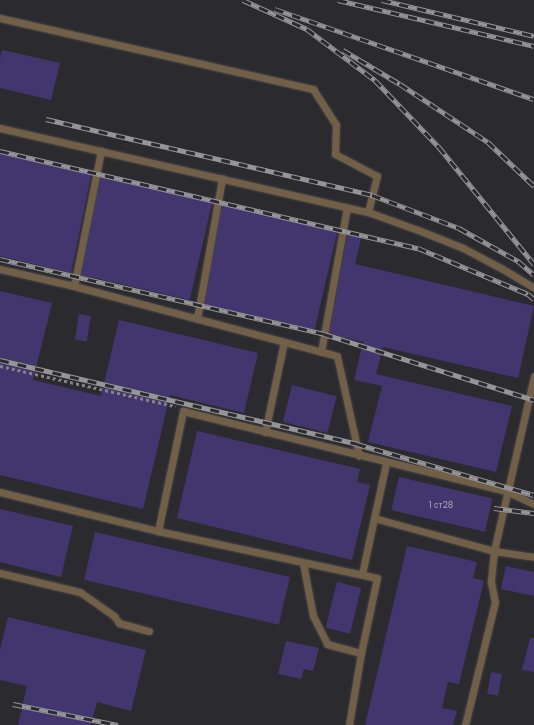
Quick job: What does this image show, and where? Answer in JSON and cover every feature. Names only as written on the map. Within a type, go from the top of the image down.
[{"type":"lane","points":[[0,18],[313,90],[336,125],[335,154],[377,176],[368,212]]},
{"type":"lane","points":[[0,128],[368,212],[463,248],[501,268],[534,288]]},
{"type":"lane","points":[[74,286],[101,151]]},
{"type":"lane","points":[[197,319],[222,178]]},
{"type":"lane","points":[[321,352],[347,207]]},
{"type":"lane","points":[[0,269],[74,286],[337,356],[359,456]]},
{"type":"lane","points":[[265,432],[284,342]]},
{"type":"lane","points":[[465,725],[495,602],[491,582],[494,551],[506,492],[534,376]]},
{"type":"lane","points":[[158,531],[183,411],[506,492],[534,504]]},
{"type":"lane","points":[[362,574],[386,463]]},
{"type":"lane","points":[[0,492],[158,531],[378,578],[360,653],[349,725]]},
{"type":"lane","points":[[374,518],[494,551],[534,557]]},
{"type":"lane","points":[[303,563],[313,616],[327,644],[360,653]]},
{"type":"lane","points":[[0,573],[80,592],[114,616],[119,623],[149,631]]},
{"type":"path","points":[[0,366],[177,406],[183,411]]},
{"type":"building","points":[[2,50],[60,63],[51,100],[0,88],[0,58]]},
{"type":"building","points":[[0,149],[92,171],[71,273],[0,256]]},
{"type":"building","points":[[102,173],[213,199],[190,300],[79,274]]},
{"type":"building","points":[[223,202],[338,229],[314,331],[199,304]]},
{"type":"building","points":[[348,231],[362,234],[355,264],[534,306],[518,378],[383,347],[376,374],[512,406],[496,472],[368,442],[382,386],[354,380],[363,342],[329,334]]},
{"type":"building","points":[[0,291],[52,303],[33,380],[101,396],[119,320],[258,353],[244,413],[170,395],[143,509],[0,475]]},
{"type":"building","points":[[79,314],[91,316],[87,342],[75,340]]},
{"type":"building","points":[[292,385],[337,396],[327,433],[283,422]]},
{"type":"building","points":[[197,431],[360,469],[357,482],[370,485],[352,560],[177,518]]},
{"type":"building","points":[[399,477],[493,499],[485,532],[391,510]]},
{"type":"building","points":[[0,509],[73,526],[61,577],[0,562]]},
{"type":"building","points":[[95,532],[290,577],[279,625],[84,580]]},
{"type":"building","points":[[407,546],[477,562],[473,578],[484,581],[459,684],[448,682],[442,708],[457,711],[453,725],[365,725]]},
{"type":"building","points":[[506,566],[534,572],[534,596],[501,589]]},
{"type":"building","points":[[337,582],[361,588],[350,634],[326,628]]},
{"type":"building","points":[[8,617],[146,650],[131,711],[97,702],[91,725],[18,725],[27,686],[0,680],[0,650]]},
{"type":"building","points":[[530,638],[534,638],[534,672],[522,670]]},
{"type":"building","points":[[286,641],[319,648],[313,671],[304,669],[301,679],[278,674]]},
{"type":"building","points":[[491,672],[502,674],[498,696],[487,694]]},
{"type":"railway","points":[[243,0],[307,29],[375,80],[439,147],[534,264]]},
{"type":"railway","points":[[338,0],[534,46]]},
{"type":"railway","points":[[382,0],[534,36]]},
{"type":"railway","points":[[275,9],[534,99]]},
{"type":"railway","points":[[343,50],[400,84],[488,142],[534,186]]},
{"type":"railway","points":[[46,119],[372,195],[459,228],[518,261],[534,275]]},
{"type":"railway","points":[[0,151],[418,248],[528,294],[534,299]]},
{"type":"railway","points":[[0,259],[324,334],[534,400]]},
{"type":"railway","points":[[0,360],[357,444],[534,495]]},
{"type":"railway","points":[[494,508],[534,513]]},
{"type":"railway","points":[[13,704],[118,725]]}]
